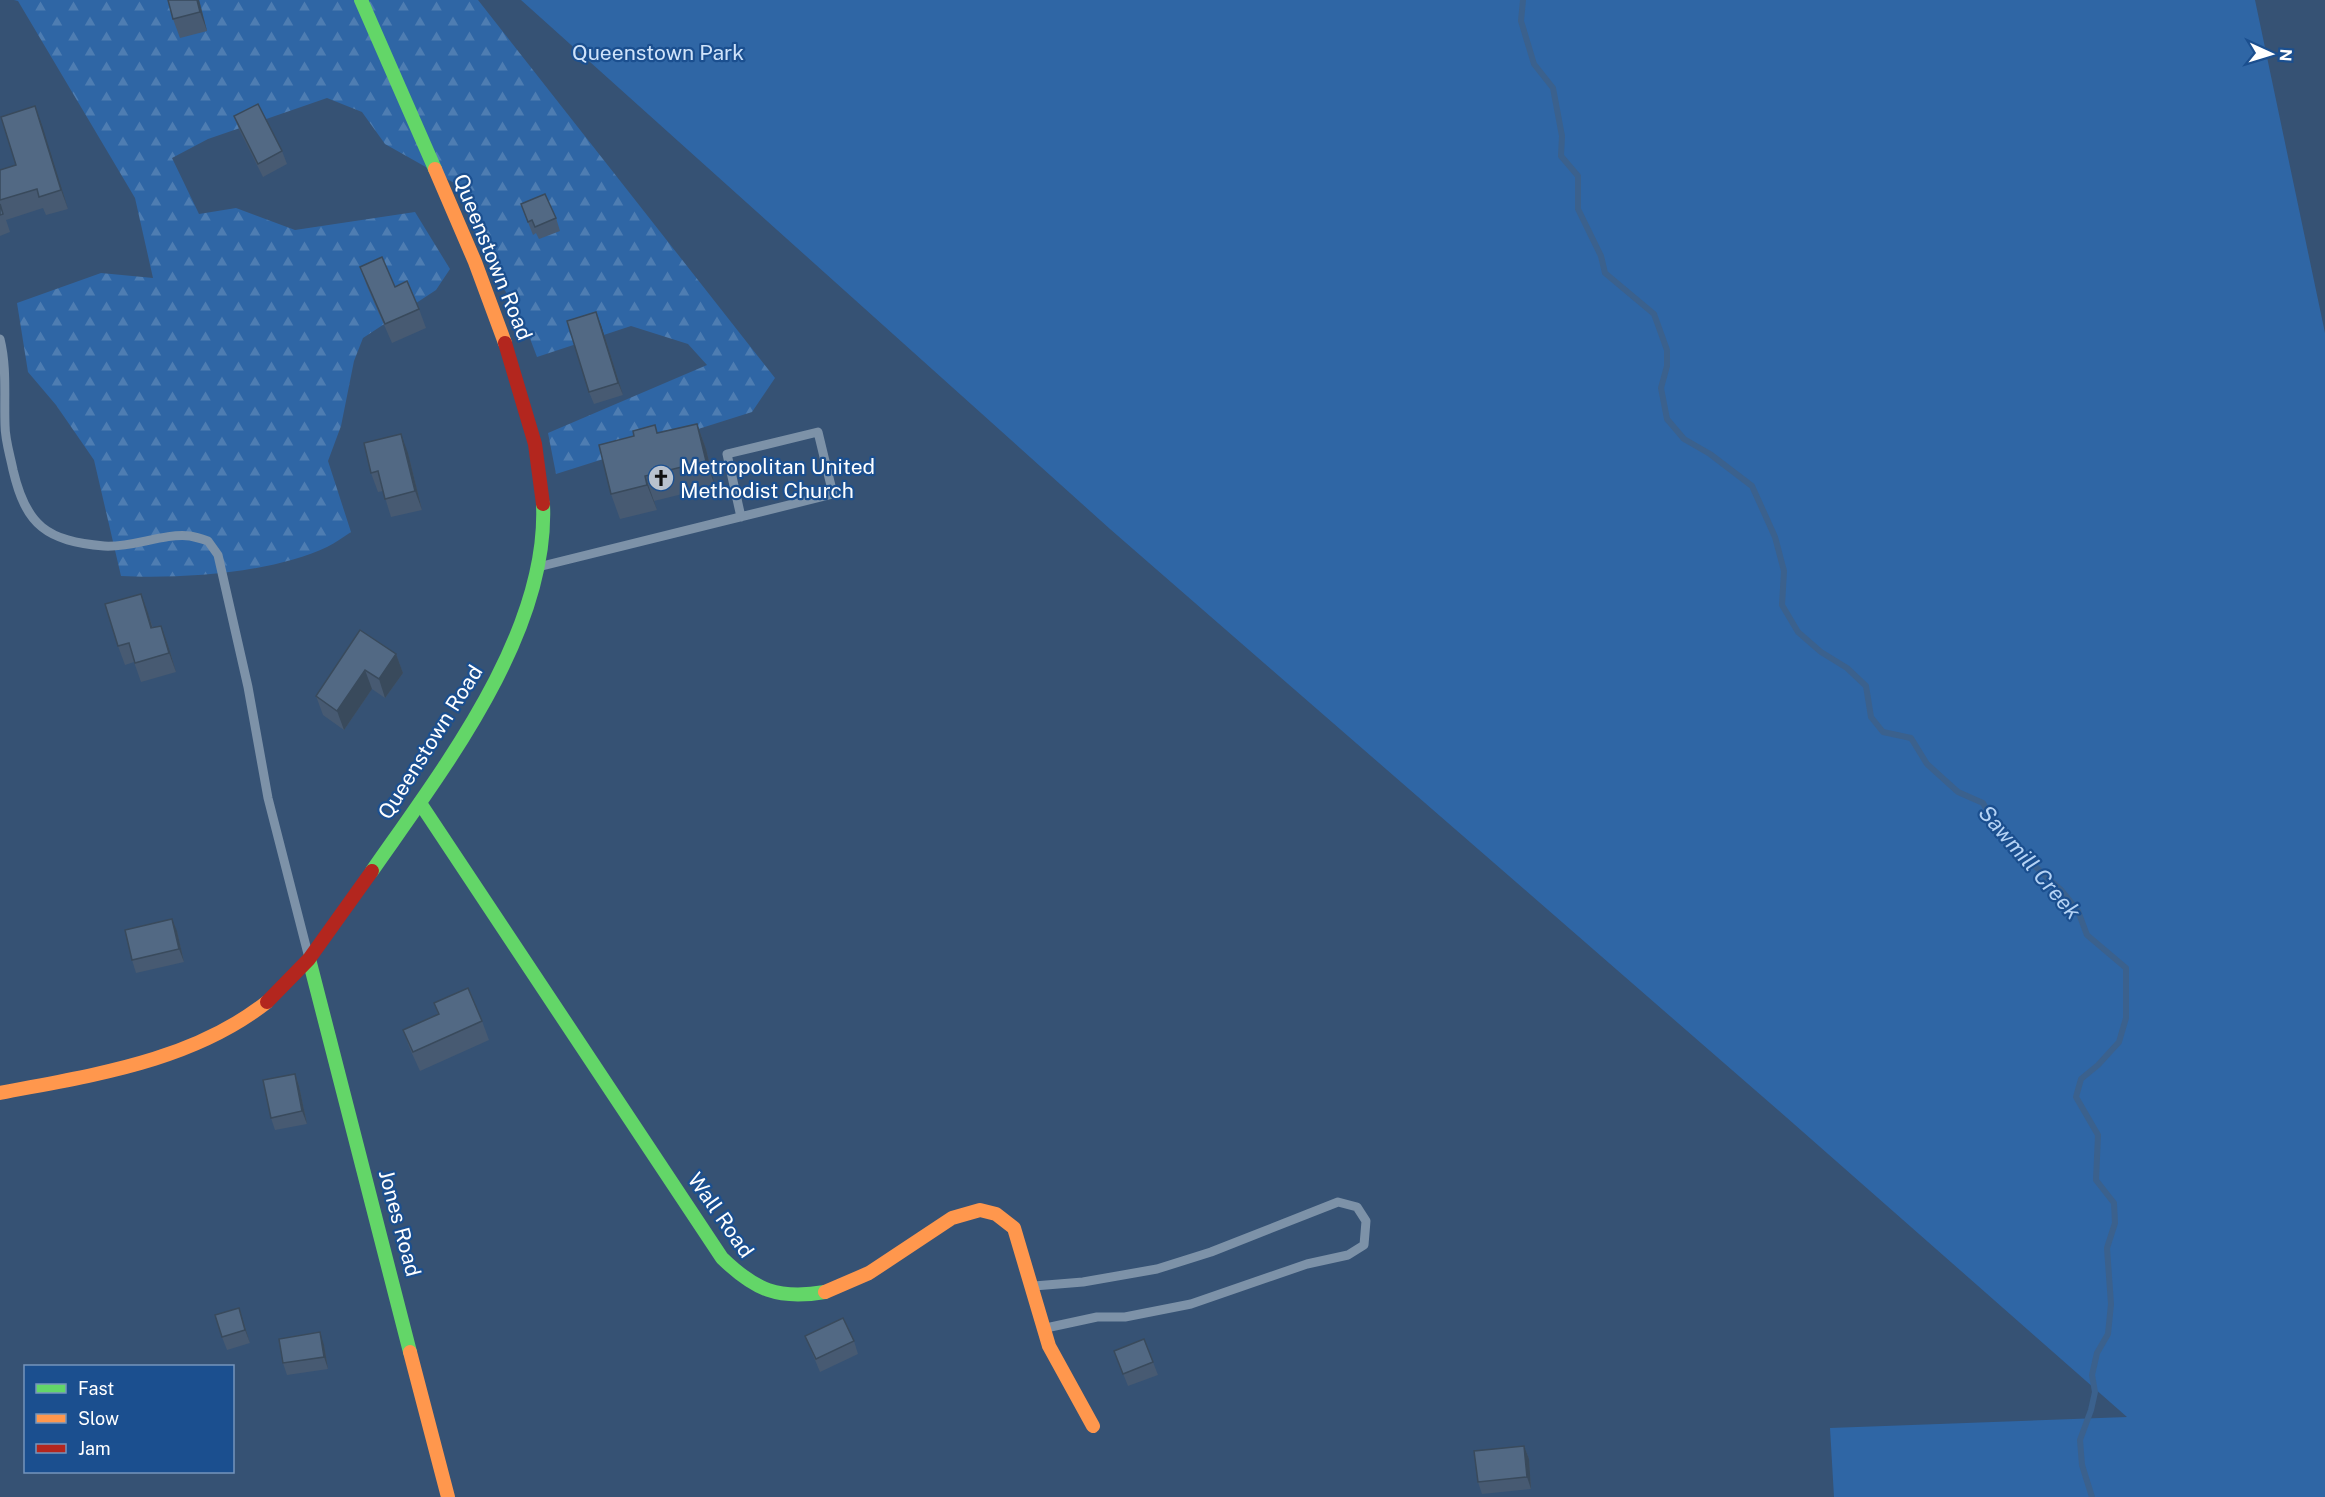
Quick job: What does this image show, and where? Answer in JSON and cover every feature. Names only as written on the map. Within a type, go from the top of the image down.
[{"type":"street","name":"Queenstown Road","points":[[0,1093],[139,1063],[200,1043],[256,1011],[284,987],[309,959],[420,802],[472,722],[502,665],[532,596],[540,567],[543,501],[538,460],[519,385],[471,248],[361,0]]},
{"type":"street","name":"Wall Road","points":[[420,802],[722,1258],[736,1275],[761,1288],[788,1296],[828,1291],[851,1282],[890,1261],[951,1220],[975,1211],[990,1211],[1004,1217],[1014,1228],[1049,1346],[1093,1426]]},
{"type":"street","name":"Jones Road","points":[[309,959],[448,1497]]},
{"type":"lane","points":[[0,339],[4,355],[4,429],[23,503],[36,524],[50,534],[84,544],[132,545],[170,537],[189,536],[208,541],[218,555],[248,687],[271,809],[309,959]]},
{"type":"lane","points":[[540,567],[741,517],[833,494],[818,432],[727,454],[741,517]]},
{"type":"lane","points":[[1032,1287],[1083,1282],[1157,1269],[1211,1252],[1338,1202],[1357,1207],[1366,1221],[1364,1245],[1348,1255],[1307,1263],[1191,1305],[1125,1317],[1097,1317],[1044,1328]]},
{"type":"green space","points":[[14,0],[478,0],[775,378],[752,412],[556,474],[548,433],[707,365],[688,344],[631,326],[537,357],[523,320],[485,258],[456,184],[385,144],[362,112],[327,98],[208,139],[172,158],[199,214],[236,208],[295,230],[415,212],[450,269],[436,290],[363,338],[354,361],[341,426],[328,461],[351,532],[327,547],[305,556],[254,568],[198,575],[121,576],[94,460],[56,405],[28,372],[17,303],[101,273],[153,278],[135,198],[18,1]]},
{"type":"green space","name":"Queenstown Park","points":[[521,0],[2255,0],[2325,333],[2325,1497],[1834,1497],[1830,1428],[2127,1417],[1110,529]]},
{"type":"building","points":[[168,0],[197,0],[200,12],[173,19]]},
{"type":"building","points":[[258,104],[282,151],[258,164],[234,116]]},
{"type":"building","points":[[35,106],[61,190],[39,197],[37,189],[0,200],[0,170],[16,165],[1,117]]},
{"type":"building","points":[[545,194],[556,218],[535,227],[532,220],[528,222],[521,204]]},
{"type":"building","points":[[382,257],[395,287],[407,281],[419,309],[385,324],[360,267]]},
{"type":"building","points":[[596,312],[618,383],[589,392],[567,321]]},
{"type":"building","points":[[697,424],[706,461],[645,476],[647,485],[611,494],[599,445],[634,436],[633,431],[655,425],[657,433]]},
{"type":"building","points":[[401,434],[415,491],[385,499],[378,471],[371,473],[364,443]]},
{"type":"building","points":[[141,594],[151,628],[161,626],[169,653],[135,663],[129,643],[118,646],[105,604]]},
{"type":"building","points":[[360,630],[396,654],[379,679],[365,670],[337,711],[316,696]]},
{"type":"building","points":[[172,919],[179,949],[132,960],[125,930]]},
{"type":"building","points":[[468,988],[482,1021],[413,1052],[403,1030],[439,1014],[434,1003]]},
{"type":"building","points":[[295,1074],[302,1111],[271,1118],[263,1080]]},
{"type":"building","points":[[239,1308],[245,1330],[222,1337],[215,1315]]},
{"type":"building","points":[[843,1318],[854,1341],[816,1359],[805,1336]]},
{"type":"building","points":[[320,1332],[324,1357],[283,1363],[279,1339]]},
{"type":"building","points":[[1144,1339],[1153,1362],[1123,1374],[1114,1351]]},
{"type":"building","points":[[1524,1446],[1527,1477],[1478,1482],[1474,1451]]},
{"type":"waterway","name":"Sawmill Creek","points":[[1523,0],[1521,21],[1534,64],[1553,88],[1562,136],[1561,156],[1578,176],[1578,209],[1601,256],[1605,273],[1654,314],[1667,350],[1667,366],[1661,388],[1667,419],[1684,439],[1710,454],[1752,486],[1775,537],[1784,571],[1782,605],[1798,632],[1821,652],[1847,668],[1866,686],[1871,717],[1883,732],[1911,738],[1927,764],[1958,792],[1983,803],[2002,836],[2061,890],[2078,911],[2087,935],[2126,968],[2126,1018],[2119,1042],[2098,1065],[2081,1079],[2076,1097],[2098,1135],[2096,1180],[2114,1203],[2115,1223],[2107,1248],[2111,1304],[2108,1334],[2097,1353],[2092,1375],[2095,1392],[2080,1440],[2082,1465],[2092,1497]]},
{"type":"traffic: fast","points":[[361,0],[435,169]]},
{"type":"traffic: fast","points":[[372,871],[459,744],[510,650],[529,601],[540,553],[543,504]]},
{"type":"traffic: fast","points":[[420,803],[722,1258],[745,1278],[768,1290],[794,1295],[825,1292]]},
{"type":"traffic: fast","points":[[309,959],[410,1352]]},
{"type":"traffic: slow","points":[[435,169],[475,262],[505,343]]},
{"type":"traffic: slow","points":[[0,1093],[105,1072],[173,1052],[206,1039],[267,1002]]},
{"type":"traffic: slow","points":[[825,1292],[869,1273],[952,1218],[980,1210],[996,1214],[1014,1228],[1049,1346],[1093,1426]]},
{"type":"traffic: slow","points":[[410,1352],[448,1497]]},
{"type":"traffic: jam","points":[[505,343],[535,444],[543,504]]},
{"type":"traffic: jam","points":[[267,1002],[309,959],[372,871]]},
{"type":"place","name":"Metropolitan United Methodist Church","points":[[661,478]]}]
